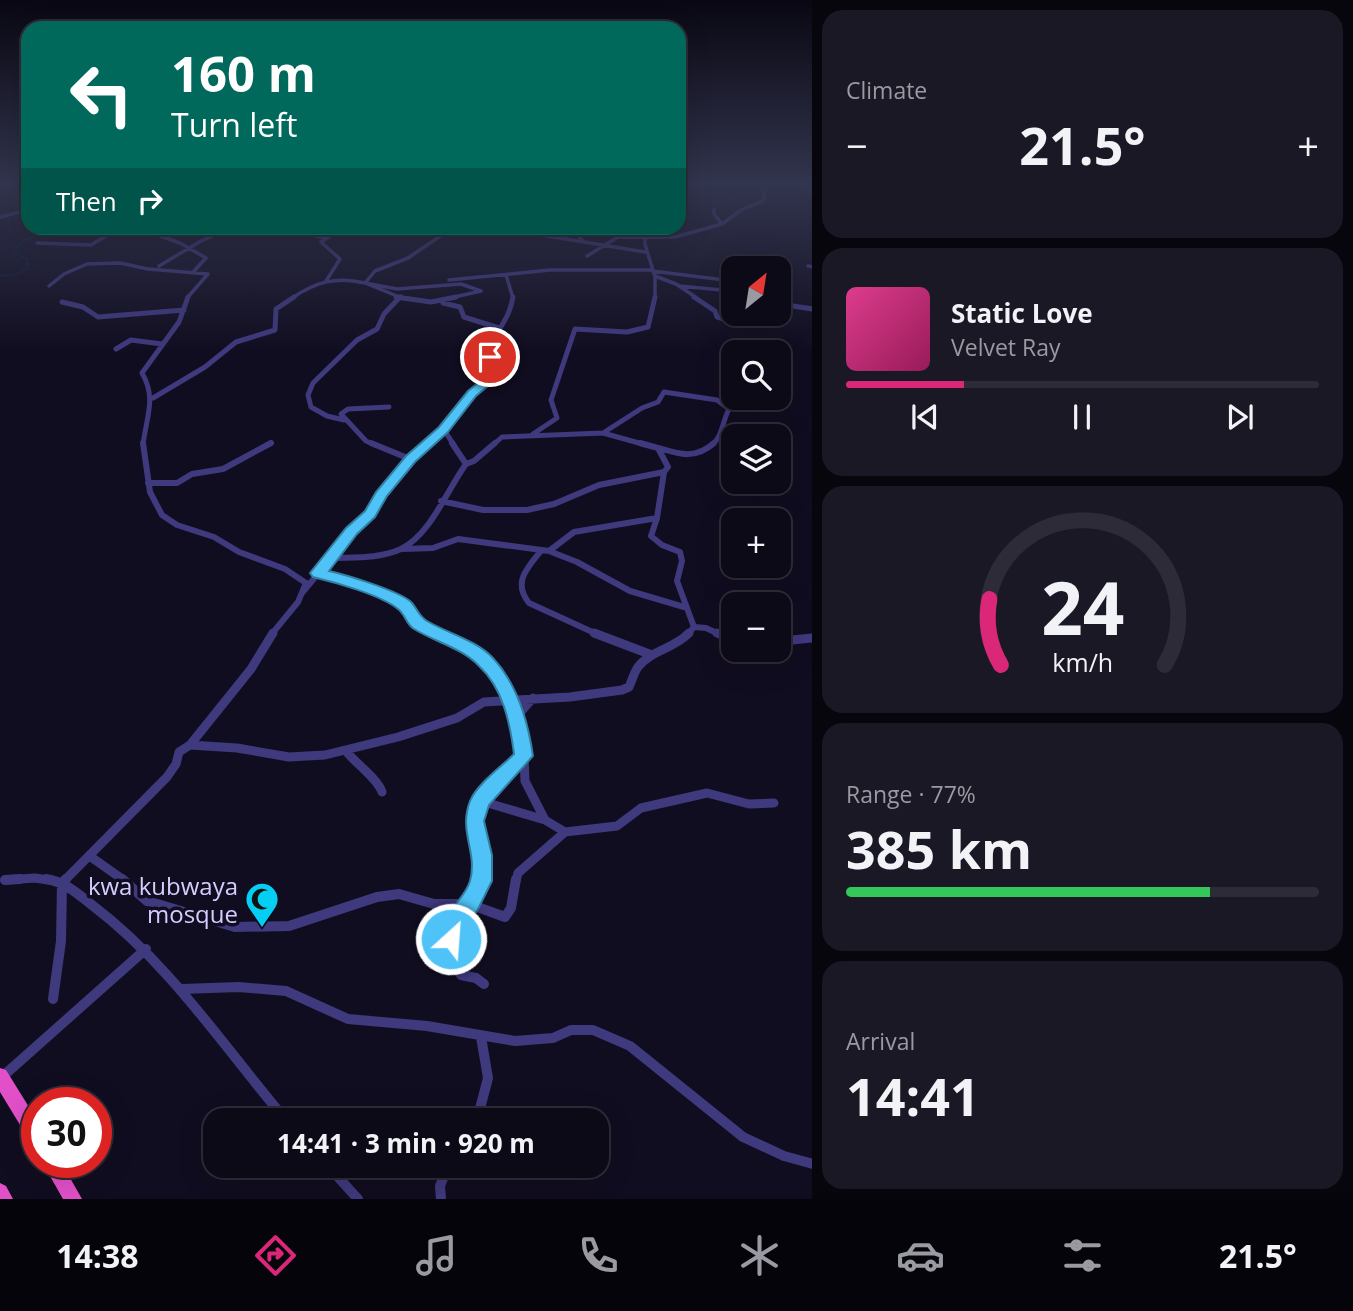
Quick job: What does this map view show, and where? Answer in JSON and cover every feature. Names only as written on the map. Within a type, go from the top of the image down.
[{"type":"highway","points":[[1,1076],[21,1110]]},
{"type":"highway","points":[[61,1178],[73,1199]]},
{"type":"highway","points":[[0,1192],[4,1199]]},
{"type":"street","points":[[37,243],[91,245],[98,241]]},
{"type":"street","points":[[175,241],[192,247],[206,258],[194,271]]},
{"type":"street","points":[[155,268],[204,241]]},
{"type":"street","points":[[323,241],[321,245],[340,259],[326,281]]},
{"type":"street","points":[[365,282],[377,270],[408,258],[433,241]]},
{"type":"street","points":[[575,241],[645,252]]},
{"type":"street","points":[[583,241],[587,243]]},
{"type":"street","points":[[587,256],[612,241]]},
{"type":"street","points":[[529,435],[557,418],[551,400],[557,390],[573,331],[579,328],[627,332],[646,329],[657,296],[653,272],[645,252],[645,241]]},
{"type":"street","points":[[49,286],[64,274],[87,264],[120,263],[209,275],[187,298],[184,310],[142,373],[151,385],[153,398],[143,444],[148,483],[155,507],[162,516],[192,532],[205,534],[239,552],[295,574],[306,583],[302,593]]},
{"type":"street","points":[[442,282],[579,268],[721,280]]},
{"type":"street","points":[[653,272],[715,311],[717,317],[721,318]]},
{"type":"street","points":[[53,999],[61,941],[62,883],[91,857],[167,777],[179,752],[190,745],[251,669],[267,641],[351,531],[370,514],[381,495],[410,459],[444,429],[470,396],[490,378],[490,357],[499,328],[508,318],[513,297],[506,275]]},
{"type":"street","points":[[153,398],[205,367],[236,342],[275,330],[276,309],[326,281],[365,282],[394,289],[467,284],[481,290],[443,302]]},
{"type":"street","points":[[365,282],[398,299],[443,302],[460,307],[464,317],[499,328]]},
{"type":"street","points":[[678,286],[721,289]]},
{"type":"street","points":[[344,419],[327,416],[311,407],[307,395],[313,383],[357,340],[377,329],[380,320],[408,288]]},
{"type":"street","points":[[392,305],[414,301]]},
{"type":"street","points":[[62,302],[83,307],[98,317],[184,310]]},
{"type":"street","points":[[791,306],[812,309]]},
{"type":"street","points":[[116,349],[131,340],[162,344]]},
{"type":"street","points":[[403,549],[429,522],[466,464],[474,461],[502,437],[603,433],[683,456],[699,454],[718,440],[722,422],[729,411],[726,405],[717,400],[664,392],[658,402],[642,408],[603,433]]},
{"type":"street","points":[[389,407],[343,411],[341,414],[366,441],[410,459]]},
{"type":"street","points":[[444,429],[466,464]]},
{"type":"street","points":[[148,483],[178,485],[186,482],[192,474],[223,469],[271,443]]},
{"type":"street","points":[[190,745],[237,748],[289,757],[346,751],[457,718],[484,702],[570,696],[629,687],[638,667],[652,655],[678,643],[694,627],[694,621],[684,607],[677,581],[682,561],[680,552],[662,545],[651,536],[666,470],[658,448]]},
{"type":"street","points":[[441,501],[463,507],[528,510],[555,504],[601,484],[666,470],[683,456]]},
{"type":"street","points":[[652,655],[579,627],[528,603],[519,587],[522,574],[544,552],[574,532],[657,518]]},
{"type":"street","points":[[331,558],[433,548],[458,539],[544,552],[577,562],[630,591],[684,607]]},
{"type":"street","points":[[318,573],[352,581],[404,605],[413,620],[421,626],[445,636],[486,662],[511,701],[524,756],[524,782],[545,820]]},
{"type":"street","points":[[694,627],[706,628],[721,635]]},
{"type":"street","points":[[791,641],[812,638]]},
{"type":"street","points":[[516,717],[533,698]]},
{"type":"street","points":[[346,751],[358,767],[379,784],[382,792]]},
{"type":"street","points":[[484,984],[476,978],[461,975],[452,956],[453,923],[470,904],[481,881],[482,855],[474,821],[481,801],[524,756]]},
{"type":"street","points":[[91,857],[124,880],[147,901],[235,927],[289,926],[377,897],[399,894],[434,904],[470,904],[505,917],[509,916],[518,873],[565,832],[617,825],[641,808],[707,793],[749,804],[774,803]]},
{"type":"street","points":[[481,801],[545,820],[565,832]]},
{"type":"street","points":[[5,880],[42,879],[62,883],[117,923],[146,949],[182,989],[275,1108]]},
{"type":"street","points":[[1,1076],[146,949]]},
{"type":"street","points":[[182,989],[239,987],[286,991],[348,1019],[427,1026],[481,1037],[528,1040],[553,1038],[571,1030],[593,1030],[630,1046],[743,1137],[783,1156],[812,1164]]},
{"type":"street","points":[[480,1108],[488,1078],[481,1037]]},
{"type":"street","points":[[339,1178],[358,1199]]},
{"type":"street","points":[[441,1199],[440,1186],[443,1178]]},
{"type":"waterway","points":[[0,276],[18,274],[28,268],[27,259],[13,253],[24,241]]},
{"type":"place","name":"kwa kubwaya mosque","points":[[262,929]]},
{"type":"route","points":[[451,939],[453,923],[470,904],[481,881],[482,855],[474,821],[481,801],[524,756],[519,724],[511,701],[486,662],[445,636],[421,626],[413,620],[404,605],[352,581],[318,573],[341,548],[351,531],[370,514],[381,495],[410,459],[461,411],[472,393],[485,385],[490,378],[490,357]]}]
